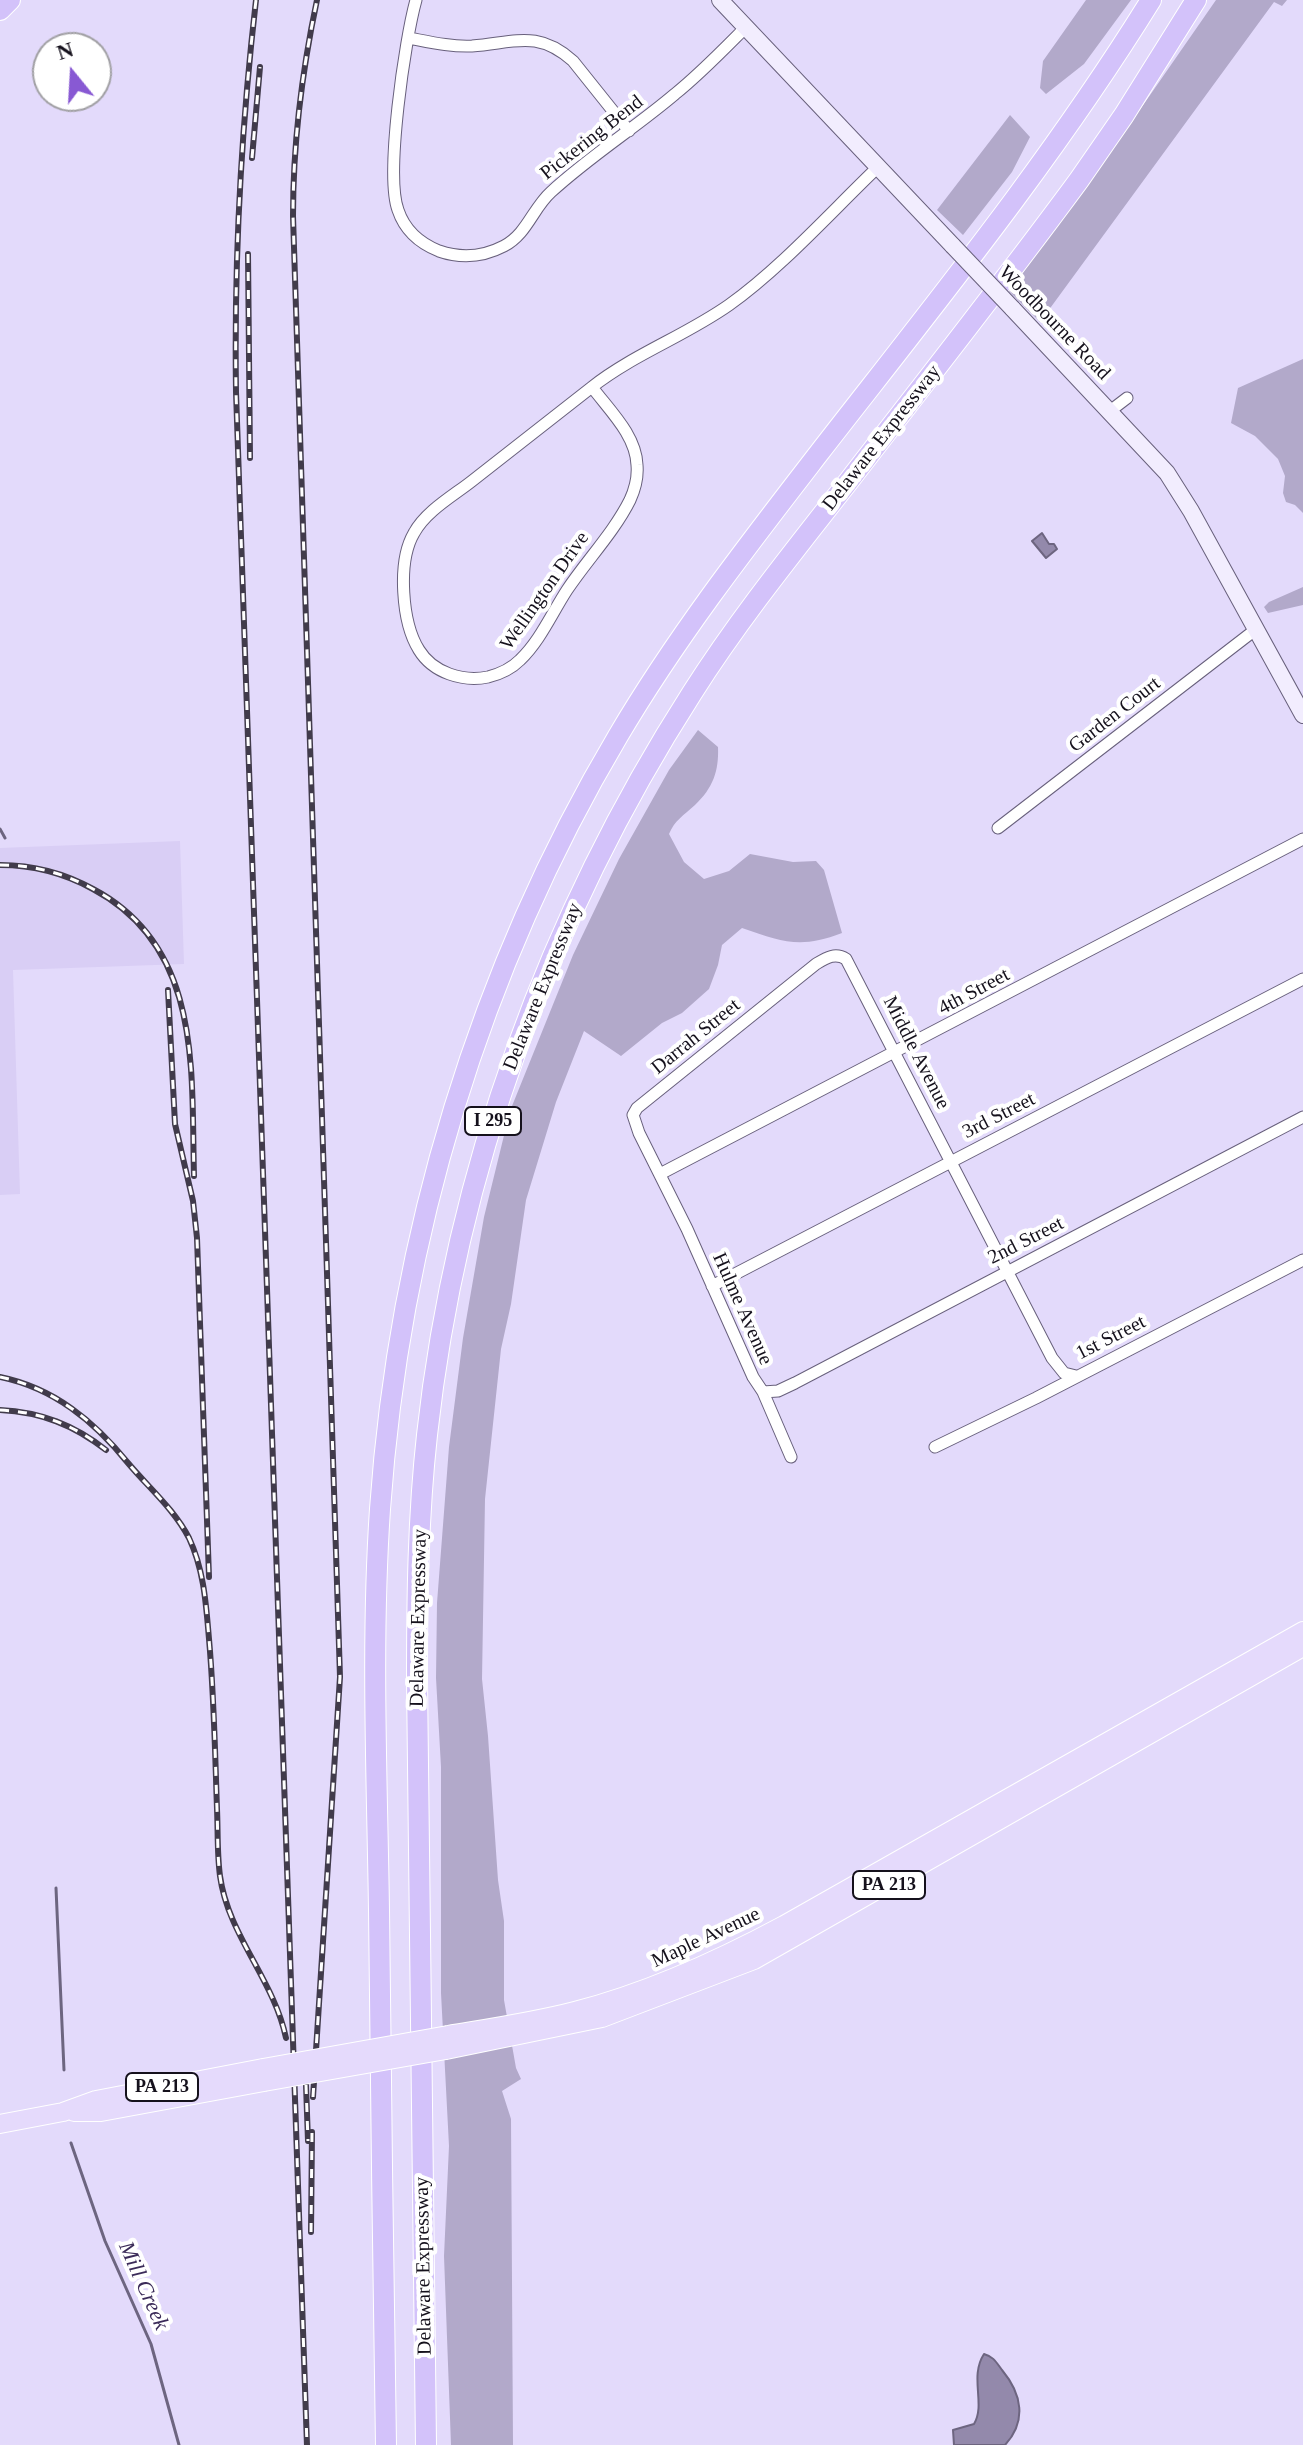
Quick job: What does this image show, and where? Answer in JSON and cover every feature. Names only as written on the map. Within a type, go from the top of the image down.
[{"type":"highway","points":[[0,10],[10,0]]},
{"type":"highway","name":"Delaware Expressway","points":[[386,2445],[376,1709],[380,1518],[401,1337],[423,1223],[455,1104],[480,1030],[544,875],[621,731],[674,647],[736,560],[1033,177],[1151,0]]},
{"type":"highway","name":"Delaware Expressway","points":[[426,2445],[418,1553],[434,1385],[456,1257],[489,1133],[520,1038],[564,930],[629,799],[694,690],[769,583],[1079,180],[1196,0]]},
{"type":"main road","name":"Woodbourne Road","points":[[720,0],[1167,473],[1303,715]]},
{"type":"main road","name":"Maple Avenue","points":[[447,2042],[573,2012],[708,1965],[790,1922],[1303,1631]]},
{"type":"main road","name":"Maple Avenue","points":[[0,2124],[63,2112],[101,2112],[263,2075],[602,2018],[754,1960],[1303,1647]]},
{"type":"street","name":"Pickering Bend","points":[[416,0],[394,162],[393,192],[407,229],[417,239],[434,248],[469,257],[503,246],[525,228],[551,192],[678,92],[746,27]]},
{"type":"street","points":[[409,38],[458,46],[515,39],[541,42],[563,52],[573,61],[629,131]]},
{"type":"street","name":"Wellington Drive","points":[[592,387],[622,426],[635,450],[637,470],[628,504],[567,589],[531,649],[517,664],[502,672],[472,679],[439,669],[420,653],[407,621],[404,564],[412,536],[435,510],[592,387],[634,357],[729,304],[759,280],[878,167]]},
{"type":"street","points":[[1110,411],[1127,398]]},
{"type":"street","name":"Garden Court","points":[[998,828],[1255,630]]},
{"type":"street","name":"4th Street","points":[[660,1174],[1303,839]]},
{"type":"street","name":"Middle Avenue","points":[[838,956],[846,959],[1052,1358],[1064,1373],[1076,1376]]},
{"type":"street","name":"Darrah Street","points":[[660,1174],[639,1133],[634,1112],[816,964],[838,956]]},
{"type":"street","name":"3rd Street","points":[[712,1286],[1303,979]]},
{"type":"street","name":"2nd Street","points":[[763,1392],[778,1391],[795,1383],[1303,1117]]},
{"type":"street","name":"Hulme Avenue","points":[[660,1174],[791,1457]]},
{"type":"street","name":"1st Street","points":[[935,1447],[1303,1260]]},
{"type":"shaded area","points":[[1086,0],[1131,0],[1084,64],[1046,94],[1040,88],[1043,61]]},
{"type":"shaded area","points":[[1216,0],[1287,0],[1282,6],[1274,2],[1040,322],[1007,289],[1089,183]]},
{"type":"shaded area","points":[[1010,115],[1030,137],[1012,172],[963,235],[937,210]]},
{"type":"shaded area","points":[[1303,359],[1303,513],[1286,502],[1283,493],[1285,476],[1278,459],[1255,436],[1231,423],[1238,388]]},
{"type":"shaded area","points":[[1042,533],[1049,544],[1054,544],[1057,549],[1046,558],[1032,541]]},
{"type":"shaded area","points":[[1303,587],[1303,605],[1268,613],[1264,607],[1269,602]]},
{"type":"shaded area","points":[[698,730],[718,747],[717,764],[714,779],[706,792],[669,834],[684,862],[704,879],[729,871],[750,854],[793,862],[816,861],[824,870],[842,933],[814,941],[792,942],[742,928],[722,945],[709,989],[682,1013],[662,1023],[621,1056],[584,1031],[556,1102],[526,1200],[511,1304],[501,1349],[485,1499],[482,1679],[504,1921],[504,2000],[516,2068],[521,2079],[502,2091],[511,2119],[513,2445],[451,2445],[444,2256],[449,2146],[441,1993],[441,1767],[436,1678],[437,1603],[449,1447],[463,1338],[484,1217],[510,1111],[573,955],[619,859],[669,770]]},
{"type":"shaded area","points":[[180,841],[184,964],[13,970],[20,1194],[0,1195],[0,848]]},
{"type":"shaded area","points":[[984,2354],[994,2360],[1014,2388],[1019,2408],[1017,2427],[1005,2445],[954,2445],[953,2430],[974,2424],[977,2416],[978,2372]]},
{"type":"waterway","name":"Mill Creek","points":[[0,829],[5,838]]},
{"type":"waterway","name":"Mill Creek","points":[[56,1888],[64,2070]]},
{"type":"waterway","name":"Mill Creek","points":[[71,2143],[105,2241],[151,2344],[179,2445]]},
{"type":"railway","points":[[256,0],[240,195],[236,392],[307,2445]]},
{"type":"railway","points":[[313,2097],[340,1677],[293,216],[299,107],[317,0]]},
{"type":"railway","points":[[252,158],[260,67]]},
{"type":"railway","points":[[248,254],[250,458]]},
{"type":"railway","points":[[0,865],[36,868],[82,883],[129,914],[155,944],[173,978],[184,1015],[190,1054],[194,1176]]},
{"type":"railway","points":[[168,990],[175,1124],[193,1201],[197,1238],[209,1577]]},
{"type":"railway","points":[[0,1377],[38,1389],[87,1420],[161,1499],[189,1538],[201,1575],[207,1613],[220,1876],[232,1918],[272,1997],[286,2038]]},
{"type":"railway","points":[[0,1410],[56,1421],[82,1433],[106,1450]]},
{"type":"railway","points":[[306,2085],[308,2141]]},
{"type":"railway","points":[[311,2232],[312,2132]]}]
